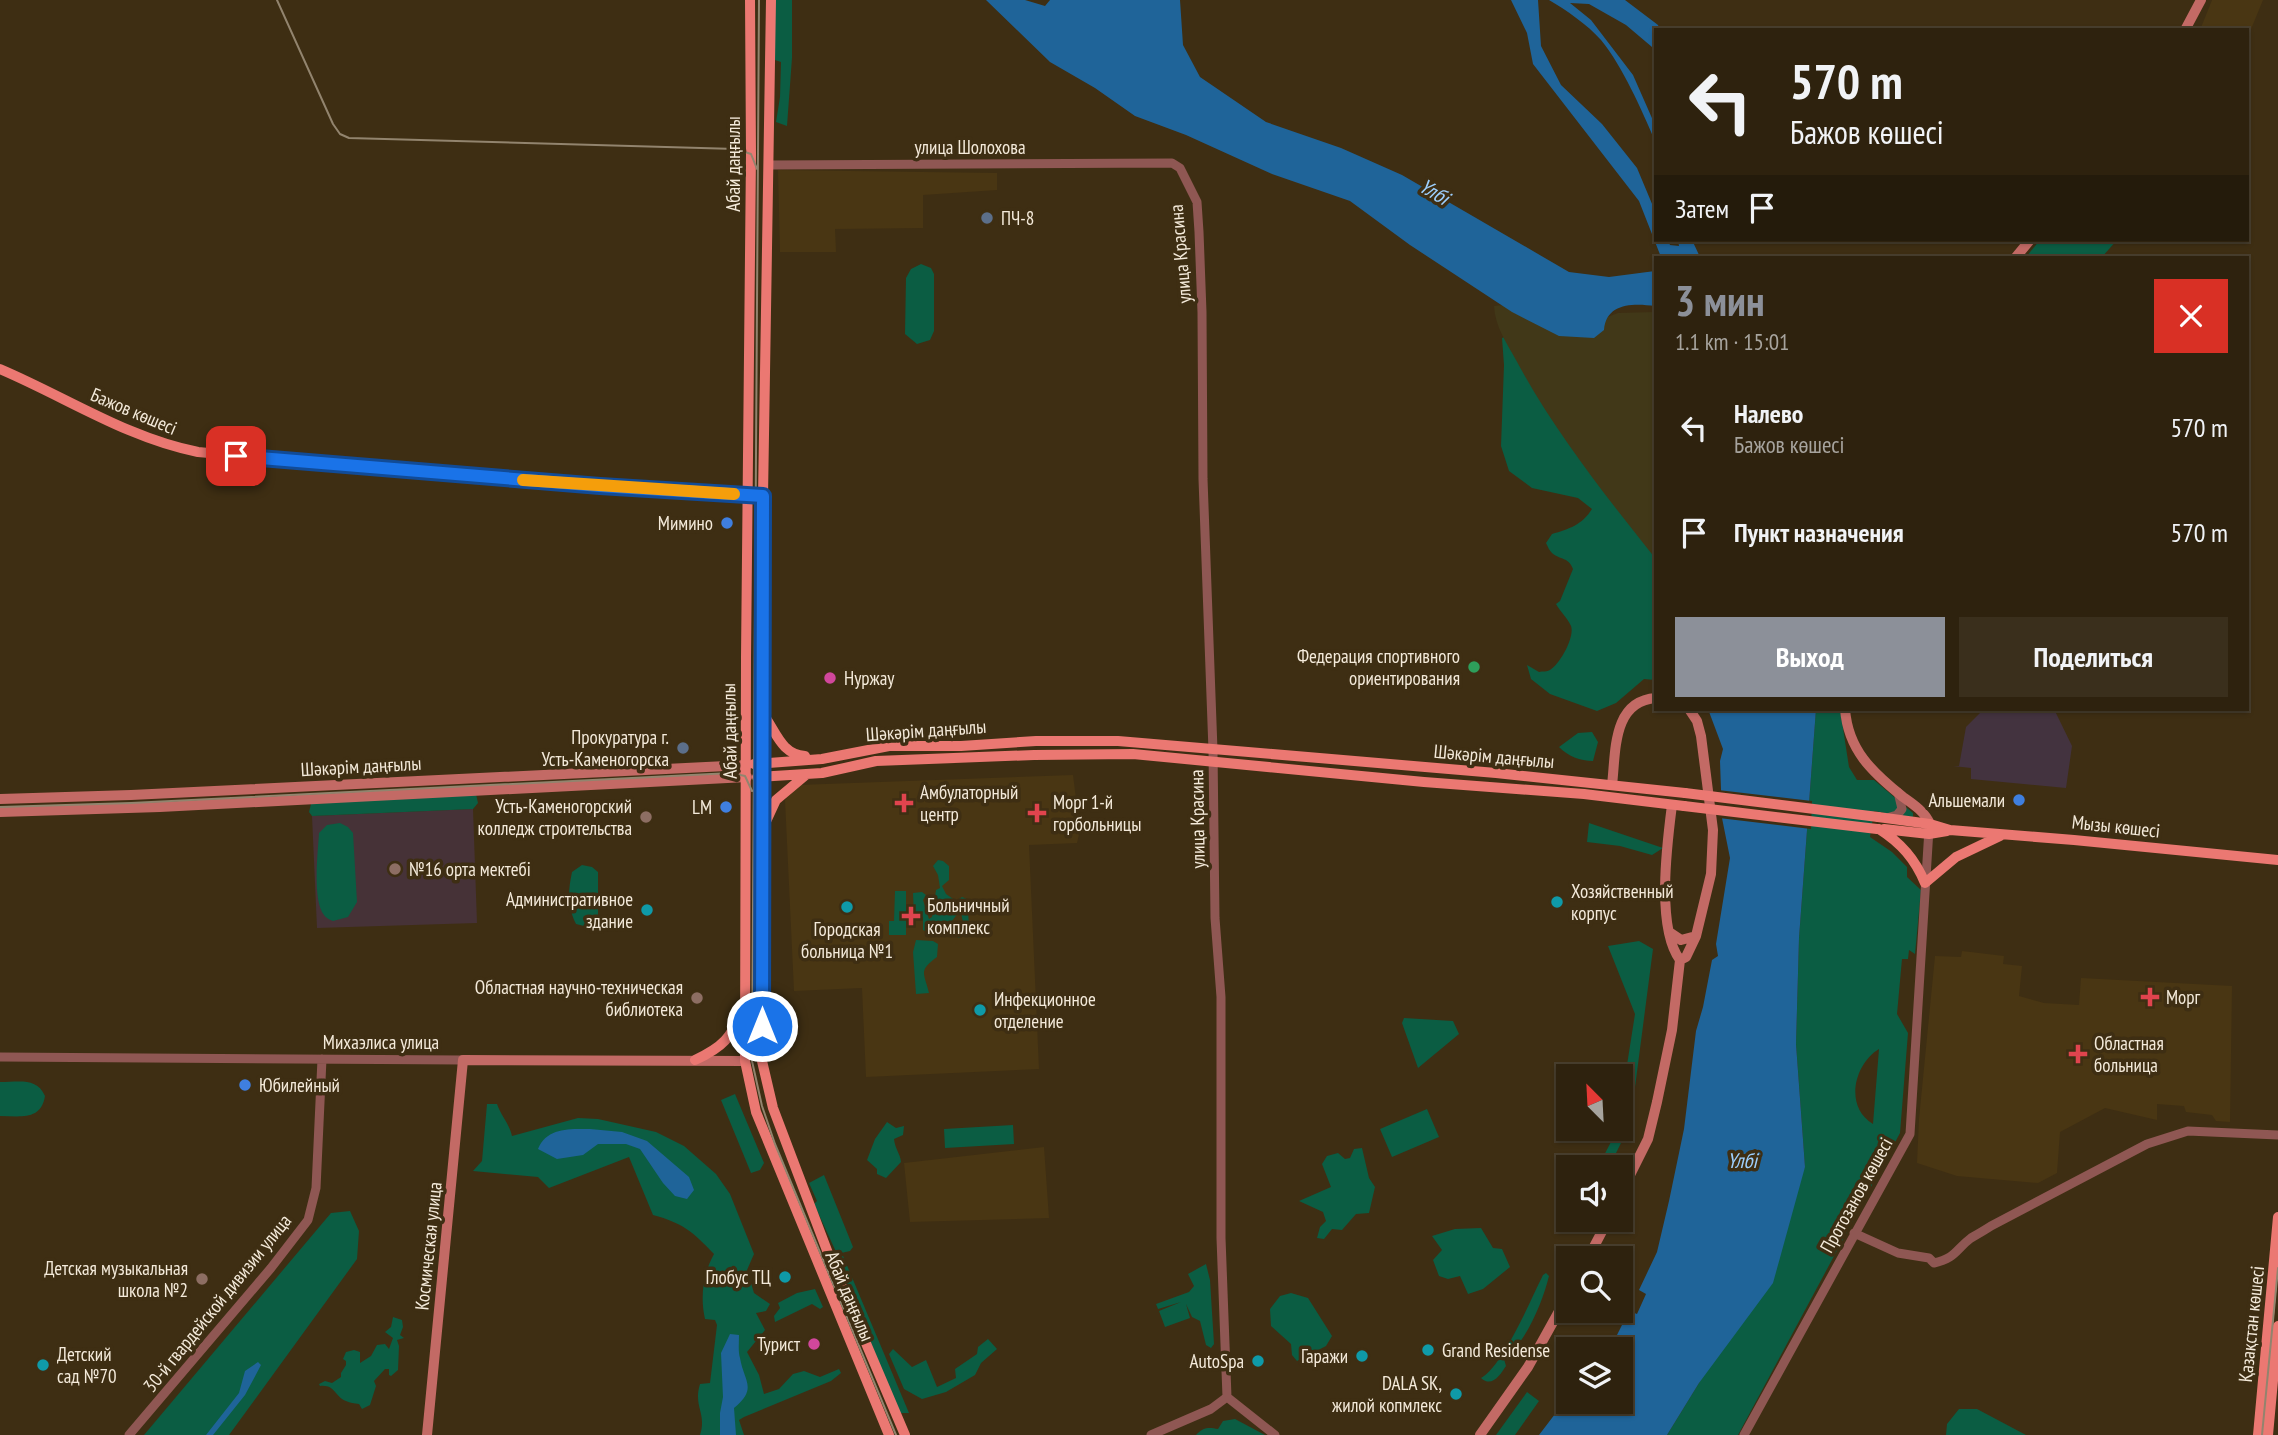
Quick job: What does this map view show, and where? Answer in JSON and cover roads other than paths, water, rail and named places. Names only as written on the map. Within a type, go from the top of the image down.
[{"type":"main road","name":"Абай даңғылы","points":[[750,0],[745,1060],[756,1112],[889,1435]]},
{"type":"main road","name":"Абай даңғылы","points":[[771,0],[763,496],[762,1061],[773,1108],[826,1250],[905,1435]]},
{"type":"main road","points":[[2186,28],[2201,0]]},
{"type":"main road","points":[[2017,256],[2028,242]]},
{"type":"main road","name":"Бажов көшесі","points":[[0,369],[139,434],[169,446],[198,452],[430,473],[763,496]]},
{"type":"main road","points":[[1612,785],[1620,720],[1629,708],[1643,700],[1654,698]]},
{"type":"main road","points":[[1680,960],[1686,957],[1696,936],[1711,874],[1714,845],[1701,736],[1697,721],[1690,711]]},
{"type":"main road","points":[[1845,711],[1847,727],[1857,754],[1919,809],[1929,829]]},
{"type":"main road","points":[[762,713],[787,751],[817,760]]},
{"type":"main road","points":[[1034,755],[1036,741]]},
{"type":"main road","name":"Шәкәрім даңғылы","points":[[0,799],[131,796],[747,765],[817,760],[874,749],[1036,741],[1118,741],[1396,779],[1880,823]]},
{"type":"main road","points":[[874,749],[876,761]]},
{"type":"main road","name":"Шәкәрім даңғылы","points":[[0,812],[747,778],[822,773],[876,761],[1133,754],[1397,764],[1685,793],[1880,823]]},
{"type":"main road","points":[[1396,779],[1397,764]]},
{"type":"main road","points":[[1481,785],[1482,772]]},
{"type":"main road","points":[[762,830],[776,800],[807,774]]},
{"type":"main road","points":[[488,777],[489,789]]},
{"type":"main road","points":[[1584,794],[1585,782]]},
{"type":"main road","points":[[340,785],[340,797]]},
{"type":"main road","points":[[131,796],[132,808]]},
{"type":"main road","points":[[1633,1169],[1648,1139],[1672,1030],[1680,960],[1674,951],[1668,931],[1666,884],[1678,805]]},
{"type":"main road","points":[[1880,823],[1902,846],[1925,883],[1956,857],[2004,835]]},
{"type":"main road","name":"Мызы көшесі","points":[[1880,823],[2278,860]]},
{"type":"main road","points":[[1668,931],[1681,940],[1696,936]]},
{"type":"main road","points":[[695,1060],[714,1051],[726,1041],[735,1028],[745,1003]]},
{"type":"main road","name":"Михаэлиса улица","points":[[463,1060],[762,1061]]},
{"type":"main road","name":"Космическая улица","points":[[427,1435],[463,1060]]},
{"type":"main road","name":"Қазақстан көшесі","points":[[2268,1435],[2265,1414],[2278,1217]]},
{"type":"main road","points":[[1480,1435],[1528,1367],[1556,1317]]},
{"type":"main road","name":"Қазақстан көшесі","points":[[2258,1435],[2265,1414],[2278,1326]]},
{"type":"street","name":"улица Шолохова","points":[[769,165],[1172,163]]},
{"type":"street","name":"улица Красина","points":[[1172,163],[1180,168],[1196,202],[1199,232],[1215,918],[1221,998],[1221,1240],[1227,1396]]},
{"type":"street","points":[[1880,823],[1898,815],[1902,809],[1898,792]]},
{"type":"street","name":"Протозанов көшесі","points":[[1744,1435],[1910,1134],[1929,829]]},
{"type":"street","name":"Михаэлиса улица","points":[[0,1057],[463,1060]]},
{"type":"street","name":"30-й гвардейской дивизии улица","points":[[129,1435],[309,1220],[316,1188],[322,1059]]},
{"type":"street","points":[[1854,1233],[1898,1252],[1929,1258],[1934,1263],[1946,1260],[1958,1252],[1969,1239],[1992,1226],[2147,1144],[2188,1131],[2278,1135]]},
{"type":"street","points":[[1150,1435],[1211,1409],[1227,1396],[1275,1435]]},
{"type":"water","name":"Үлбі","points":[[986,0],[1025,0],[1045,6],[1050,0],[1180,0],[1183,45],[1200,77],[1266,122],[1341,148],[1402,175],[1569,272],[1609,277],[1654,271],[1654,306],[1630,305],[1615,310],[1606,321],[1604,330],[1594,338],[1559,336],[1512,312],[1410,245],[1350,201],[1272,174],[1186,135],[1135,116],[1095,88],[1050,62]]},
{"type":"water","points":[[1511,0],[1538,0],[1541,46],[1561,85],[1602,124],[1637,168],[1654,209],[1654,239],[1639,201],[1533,64],[1527,33]]},
{"type":"water","points":[[1549,0],[1625,0],[1658,25],[1659,28],[1654,28],[1654,54],[1652,47],[1626,25],[1589,4],[1570,3],[1591,20],[1633,75],[1654,123],[1654,139],[1638,102],[1609,51],[1590,29]]},
{"type":"water","points":[[1655,242],[1669,242],[1670,245],[1679,246],[1678,242],[1693,242],[1700,256],[1661,256]]},
{"type":"water","name":"Үлбі","points":[[1709,711],[1816,711],[1799,938],[1796,1044],[1805,1167],[1773,1283],[1699,1383],[1667,1435],[1539,1435],[1556,1413],[1633,1414],[1633,1337],[1616,1337],[1623,1323],[1633,1323],[1633,1312],[1637,1314],[1646,1294],[1639,1290],[1657,1252],[1684,1129],[1696,1031],[1712,960],[1718,956],[1716,944],[1730,858],[1722,818],[1720,761],[1723,749]]},
{"type":"water","points":[[590,1129],[622,1132],[647,1141],[689,1177],[694,1190],[687,1199],[675,1196],[640,1149],[626,1144],[598,1144],[583,1155],[557,1159],[538,1149],[553,1133]]},
{"type":"water","points":[[730,1334],[739,1335],[739,1355],[748,1390],[734,1408],[736,1435],[720,1435],[723,1397],[721,1353]]},
{"type":"water","points":[[258,1362],[261,1365],[245,1395],[213,1435],[206,1435],[239,1393],[245,1371]]},
{"type":"tram line","points":[[277,0],[333,124],[340,134],[349,138],[736,149],[751,154],[757,169]]},
{"type":"tram line","points":[[759,0],[752,1061],[762,1106],[775,1144],[896,1435]]},
{"type":"tram line","points":[[0,807],[731,773],[745,776],[752,791]]},
{"type":"tram line","points":[[2262,1435],[2278,1268]]},
{"type":"place","name":"ПЧ-8","points":[[987,218]]},
{"type":"place","name":"Мимино","points":[[727,523]]},
{"type":"place","name":"Федерация спортивного ориентирования","points":[[1474,667]]},
{"type":"place","name":"Нуржау","points":[[830,678]]},
{"type":"place","name":"Прокуратура г. Усть-Каменогорска","points":[[683,748]]},
{"type":"place","name":"Альшемали","points":[[2019,800]]},
{"type":"place","name":"Амбулаторный центр","points":[[904,803]]},
{"type":"place","name":"LM","points":[[726,807]]},
{"type":"place","name":"Морг 1-й горбольницы","points":[[1037,813]]},
{"type":"place","name":"Усть-Каменогорский колледж строительства","points":[[646,817]]},
{"type":"place","name":"№16 орта мектебі","points":[[395,869]]},
{"type":"place","name":"Хозяйственный корпус","points":[[1557,902]]},
{"type":"place","name":"Городская больница №1","points":[[847,907]]},
{"type":"place","name":"Административное здание","points":[[647,910]]},
{"type":"place","name":"Больничный комплекс","points":[[911,916]]},
{"type":"place","name":"Морг","points":[[2150,997]]},
{"type":"place","name":"Областная научно-техническая библиотека","points":[[697,998]]},
{"type":"place","name":"Инфекционное отделение","points":[[980,1010]]},
{"type":"place","name":"Областная больница","points":[[2078,1054]]},
{"type":"place","name":"Юбилейный","points":[[245,1085]]},
{"type":"place","name":"Глобус ТЦ","points":[[785,1277]]},
{"type":"place","name":"Детская музыкальная школа №2","points":[[202,1279]]},
{"type":"place","name":"Турист","points":[[814,1344]]},
{"type":"place","name":"Grand Residense","points":[[1428,1350]]},
{"type":"place","name":"Гаражи","points":[[1362,1356]]},
{"type":"place","name":"AutoSpa","points":[[1258,1361]]},
{"type":"place","name":"Детский сад №70","points":[[43,1365]]},
{"type":"place","name":"DALA SK, жилой копмлекс","points":[[1456,1394]]}]
